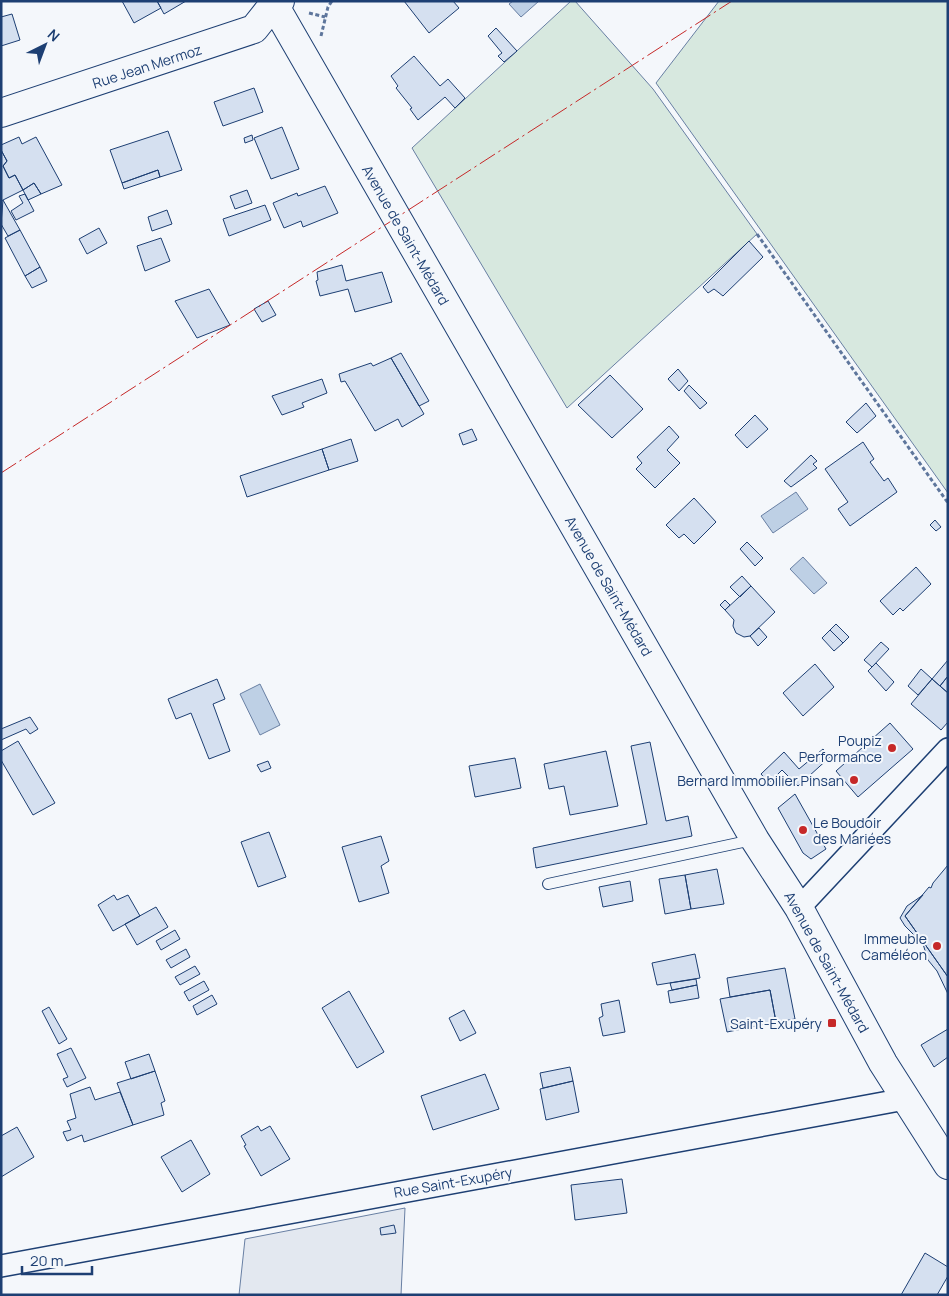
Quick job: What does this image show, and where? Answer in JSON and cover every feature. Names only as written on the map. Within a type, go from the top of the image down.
[{"type":"main road","name":"Rue Jean Mermoz","points":[[1,114],[254,30],[275,2]]},
{"type":"main road","name":"Avenue de Saint-Médard","points":[[275,2],[755,840],[800,908],[883,1063],[948,1165]]},
{"type":"street","points":[[800,908],[948,749]]},
{"type":"street","name":"Rue Saint-Exupéry","points":[[1,1266],[905,1099]]},
{"type":"lane","points":[[548,884],[755,840]]},
{"type":"path","points":[[325,17],[332,1]]},
{"type":"path","points":[[757,234],[948,503]]},
{"type":"shaded area","points":[[571,1],[575,1],[653,89],[757,234],[567,408],[412,148]]},
{"type":"shaded area","points":[[719,1],[948,1],[948,493],[656,83]]},
{"type":"shaded area","points":[[405,1208],[401,1295],[239,1295],[245,1239]]},
{"type":"water","points":[[513,1],[539,1],[521,17],[509,4]]},
{"type":"water","points":[[796,492],[808,509],[773,533],[761,516]]},
{"type":"water","points":[[803,557],[827,583],[814,594],[790,569]]},
{"type":"water","points":[[260,684],[280,725],[260,735],[240,694]]},
{"type":"building","points":[[122,1],[157,1],[161,8],[134,23]]},
{"type":"building","points":[[157,1],[186,1],[164,14]]},
{"type":"building","points":[[404,1],[453,1],[459,8],[429,33]]},
{"type":"building","points":[[12,14],[20,40],[1,46],[1,17]]},
{"type":"building","points":[[496,28],[517,51],[504,62],[498,56],[502,53],[488,36]]},
{"type":"building","points":[[414,56],[440,86],[448,79],[465,98],[455,108],[445,97],[418,120],[410,109],[412,108],[396,88],[398,86],[391,76]]},
{"type":"building","points":[[254,88],[263,112],[223,126],[214,102]]},
{"type":"building","points":[[282,127],[299,169],[271,179],[254,138]]},
{"type":"building","points":[[168,131],[182,170],[160,177],[158,170],[122,183],[110,150]]},
{"type":"building","points":[[252,135],[253,140],[245,143],[244,138]]},
{"type":"building","points":[[19,137],[22,144],[36,137],[62,185],[41,194],[34,183],[23,190],[15,175],[9,178],[3,166],[7,161],[1,150],[1,145]]},
{"type":"building","points":[[1,150],[7,161],[3,166],[9,178],[15,175],[23,190],[1,201]]},
{"type":"building","points":[[158,170],[160,177],[124,189],[122,183]]},
{"type":"building","points":[[34,183],[41,194],[28,200],[23,190]]},
{"type":"building","points":[[325,186],[338,213],[303,227],[301,221],[284,228],[273,203],[297,193],[298,196]]},
{"type":"building","points":[[247,190],[252,203],[235,209],[230,196]]},
{"type":"building","points":[[25,194],[34,211],[16,220],[11,211],[23,203],[19,196]]},
{"type":"building","points":[[3,200],[20,230],[8,236],[1,224]]},
{"type":"building","points":[[265,205],[271,220],[229,236],[223,219]]},
{"type":"building","points":[[167,210],[172,224],[152,231],[148,217]]},
{"type":"building","points":[[99,228],[107,243],[87,254],[79,239]]},
{"type":"building","points":[[20,230],[40,267],[25,276],[5,238]]},
{"type":"building","points":[[161,238],[170,261],[145,271],[137,246]]},
{"type":"building","points":[[749,241],[763,257],[723,296],[714,289],[708,293],[703,287]]},
{"type":"building","points":[[342,265],[346,281],[382,272],[392,302],[355,312],[348,289],[320,296],[316,281],[318,280],[317,272]]},
{"type":"building","points":[[40,267],[47,281],[32,288],[25,276]]},
{"type":"building","points":[[209,289],[230,325],[197,338],[175,301]]},
{"type":"building","points":[[268,301],[276,315],[262,322],[254,309]]},
{"type":"building","points":[[401,353],[429,401],[419,406],[391,358]]},
{"type":"building","points":[[391,358],[424,414],[402,427],[398,419],[375,431],[345,381],[341,382],[339,374],[371,363],[373,366]]},
{"type":"building","points":[[678,369],[688,381],[679,391],[668,379]]},
{"type":"building","points":[[610,375],[643,409],[612,438],[578,405]]},
{"type":"building","points":[[322,379],[327,393],[302,403],[304,407],[282,415],[272,396]]},
{"type":"building","points":[[689,385],[707,403],[700,409],[684,391]]},
{"type":"building","points":[[866,403],[876,416],[857,433],[846,422]]},
{"type":"building","points":[[755,415],[768,429],[747,448],[735,435]]},
{"type":"building","points":[[669,426],[679,437],[667,450],[680,463],[655,488],[636,469],[642,463],[637,457]]},
{"type":"building","points":[[472,429],[477,440],[463,445],[459,434]]},
{"type":"building","points":[[351,439],[358,461],[329,470],[322,449]]},
{"type":"building","points":[[863,442],[874,459],[870,462],[884,481],[888,478],[897,492],[850,526],[838,509],[848,502],[825,469]]},
{"type":"building","points":[[322,449],[329,470],[247,497],[240,476]]},
{"type":"building","points":[[811,455],[817,461],[813,464],[817,468],[791,487],[784,481]]},
{"type":"building","points":[[694,498],[716,522],[694,544],[684,534],[679,538],[666,525]]},
{"type":"building","points":[[935,520],[941,527],[936,531],[930,525]]},
{"type":"building","points":[[747,542],[763,558],[755,566],[740,549]]},
{"type":"building","points":[[916,567],[931,584],[903,611],[900,608],[893,615],[880,601]]},
{"type":"building","points":[[742,576],[751,586],[740,597],[730,587]]},
{"type":"building","points":[[751,586],[775,612],[750,636],[744,637],[736,633],[733,626],[734,620],[725,610]]},
{"type":"building","points":[[725,600],[730,605],[725,610],[720,605]]},
{"type":"building","points":[[836,624],[849,637],[843,643],[830,630]]},
{"type":"building","points":[[759,628],[767,637],[758,646],[750,636]]},
{"type":"building","points":[[830,630],[843,643],[834,651],[822,638]]},
{"type":"building","points":[[881,642],[889,649],[872,667],[864,660]]},
{"type":"building","points":[[948,660],[948,676],[940,686],[932,679]]},
{"type":"building","points":[[876,663],[894,682],[886,691],[868,671]]},
{"type":"building","points":[[815,664],[834,687],[803,716],[783,693]]},
{"type":"building","points":[[921,669],[932,679],[918,695],[908,686]]},
{"type":"building","points":[[948,676],[948,693],[940,686]]},
{"type":"building","points":[[217,679],[225,699],[213,704],[230,751],[209,759],[191,713],[176,719],[168,699]]},
{"type":"building","points":[[932,679],[948,693],[948,722],[941,730],[911,704]]},
{"type":"building","points":[[30,717],[38,729],[30,734],[26,729],[1,740],[1,729]]},
{"type":"building","points":[[890,723],[913,749],[858,797],[836,771]]},
{"type":"building","points":[[18,741],[55,803],[33,815],[1,760],[1,751]]},
{"type":"building","points":[[650,742],[666,821],[688,816],[692,836],[536,868],[533,848],[647,824],[631,746]]},
{"type":"building","points":[[823,749],[830,757],[798,786],[782,770],[769,783],[761,774],[784,752],[799,769]]},
{"type":"building","points":[[606,751],[618,806],[570,815],[564,786],[549,789],[544,764]]},
{"type":"building","points":[[515,758],[521,788],[475,797],[469,766]]},
{"type":"building","points":[[268,761],[271,768],[261,772],[257,765]]},
{"type":"building","points":[[795,794],[826,849],[811,859],[803,853],[778,808]]},
{"type":"building","points":[[269,832],[286,877],[258,887],[241,842]]},
{"type":"building","points":[[381,836],[389,861],[381,866],[389,893],[359,902],[342,847]]},
{"type":"building","name":"Immeuble Caméléon","points":[[948,865],[948,977],[905,916],[929,887],[931,888]]},
{"type":"building","points":[[717,869],[724,904],[691,909],[685,875]]},
{"type":"building","points":[[685,875],[691,909],[665,914],[659,879]]},
{"type":"building","points":[[630,881],[633,901],[603,907],[599,887]]},
{"type":"building","points":[[114,895],[117,900],[128,895],[140,916],[113,931],[98,905]]},
{"type":"building","points":[[923,895],[905,916],[948,977],[948,994],[937,971],[928,960],[923,944],[905,926],[900,918],[907,906]]},
{"type":"building","points":[[156,907],[168,927],[137,945],[125,924]]},
{"type":"building","points":[[175,930],[180,939],[161,950],[156,941]]},
{"type":"building","points":[[186,949],[190,957],[171,968],[166,960]]},
{"type":"building","points":[[695,954],[700,978],[657,985],[652,963]]},
{"type":"building","points":[[195,966],[200,974],[180,985],[175,977]]},
{"type":"building","points":[[785,968],[795,1019],[776,1022],[770,990],[730,997],[727,978]]},
{"type":"building","points":[[696,979],[697,985],[672,990],[670,983]]},
{"type":"building","points":[[204,981],[209,990],[189,1001],[184,992]]},
{"type":"building","points":[[697,985],[699,998],[670,1003],[668,991]]},
{"type":"building","points":[[770,990],[776,1022],[727,1032],[720,999]]},
{"type":"building","points":[[349,991],[384,1052],[357,1068],[322,1008]]},
{"type":"building","points":[[212,995],[217,1004],[197,1015],[193,1006]]},
{"type":"building","points":[[619,1000],[625,1032],[603,1036],[599,1018],[603,1016],[601,1004]]},
{"type":"building","points":[[49,1007],[67,1039],[59,1044],[42,1011]]},
{"type":"building","points":[[464,1010],[476,1033],[460,1041],[449,1018]]},
{"type":"building","points":[[948,1029],[948,1057],[934,1067],[921,1045]]},
{"type":"building","points":[[71,1048],[86,1078],[67,1087],[63,1079],[68,1077],[57,1054]]},
{"type":"building","points":[[149,1054],[155,1071],[131,1079],[125,1062]]},
{"type":"building","points":[[570,1067],[573,1081],[543,1088],[540,1073]]},
{"type":"building","points":[[155,1071],[165,1101],[161,1103],[164,1115],[133,1125],[117,1083]]},
{"type":"building","points":[[485,1074],[499,1109],[433,1130],[421,1096]]},
{"type":"building","points":[[573,1081],[579,1112],[546,1120],[540,1089]]},
{"type":"building","points":[[90,1087],[95,1100],[120,1092],[133,1125],[84,1142],[82,1135],[67,1141],[63,1132],[71,1130],[67,1121],[76,1118],[70,1094]]},
{"type":"building","points":[[258,1126],[261,1131],[270,1126],[290,1159],[261,1176],[244,1146],[246,1145],[241,1136]]},
{"type":"building","points":[[17,1127],[34,1157],[1,1177],[1,1136]]},
{"type":"building","points":[[191,1140],[210,1174],[182,1192],[161,1157]]},
{"type":"building","points":[[622,1179],[627,1213],[575,1220],[571,1185]]},
{"type":"building","points":[[394,1225],[396,1233],[381,1235],[380,1228]]},
{"type":"building","points":[[925,1253],[948,1267],[948,1276],[937,1295],[901,1295]]},
{"type":"power","points":[[1,473],[732,1]]},
{"type":"place","name":"Poupiz Performance","points":[[892,748]]},
{"type":"place","name":"Bernard Immobilier Pinsan","points":[[854,780]]},
{"type":"place","name":"Le Boudoir des Mariées","points":[[803,830]]},
{"type":"place","name":"Immeuble Caméléon","points":[[937,946]]},
{"type":"place","name":"Saint-Exupéry","points":[[832,1023]]}]
